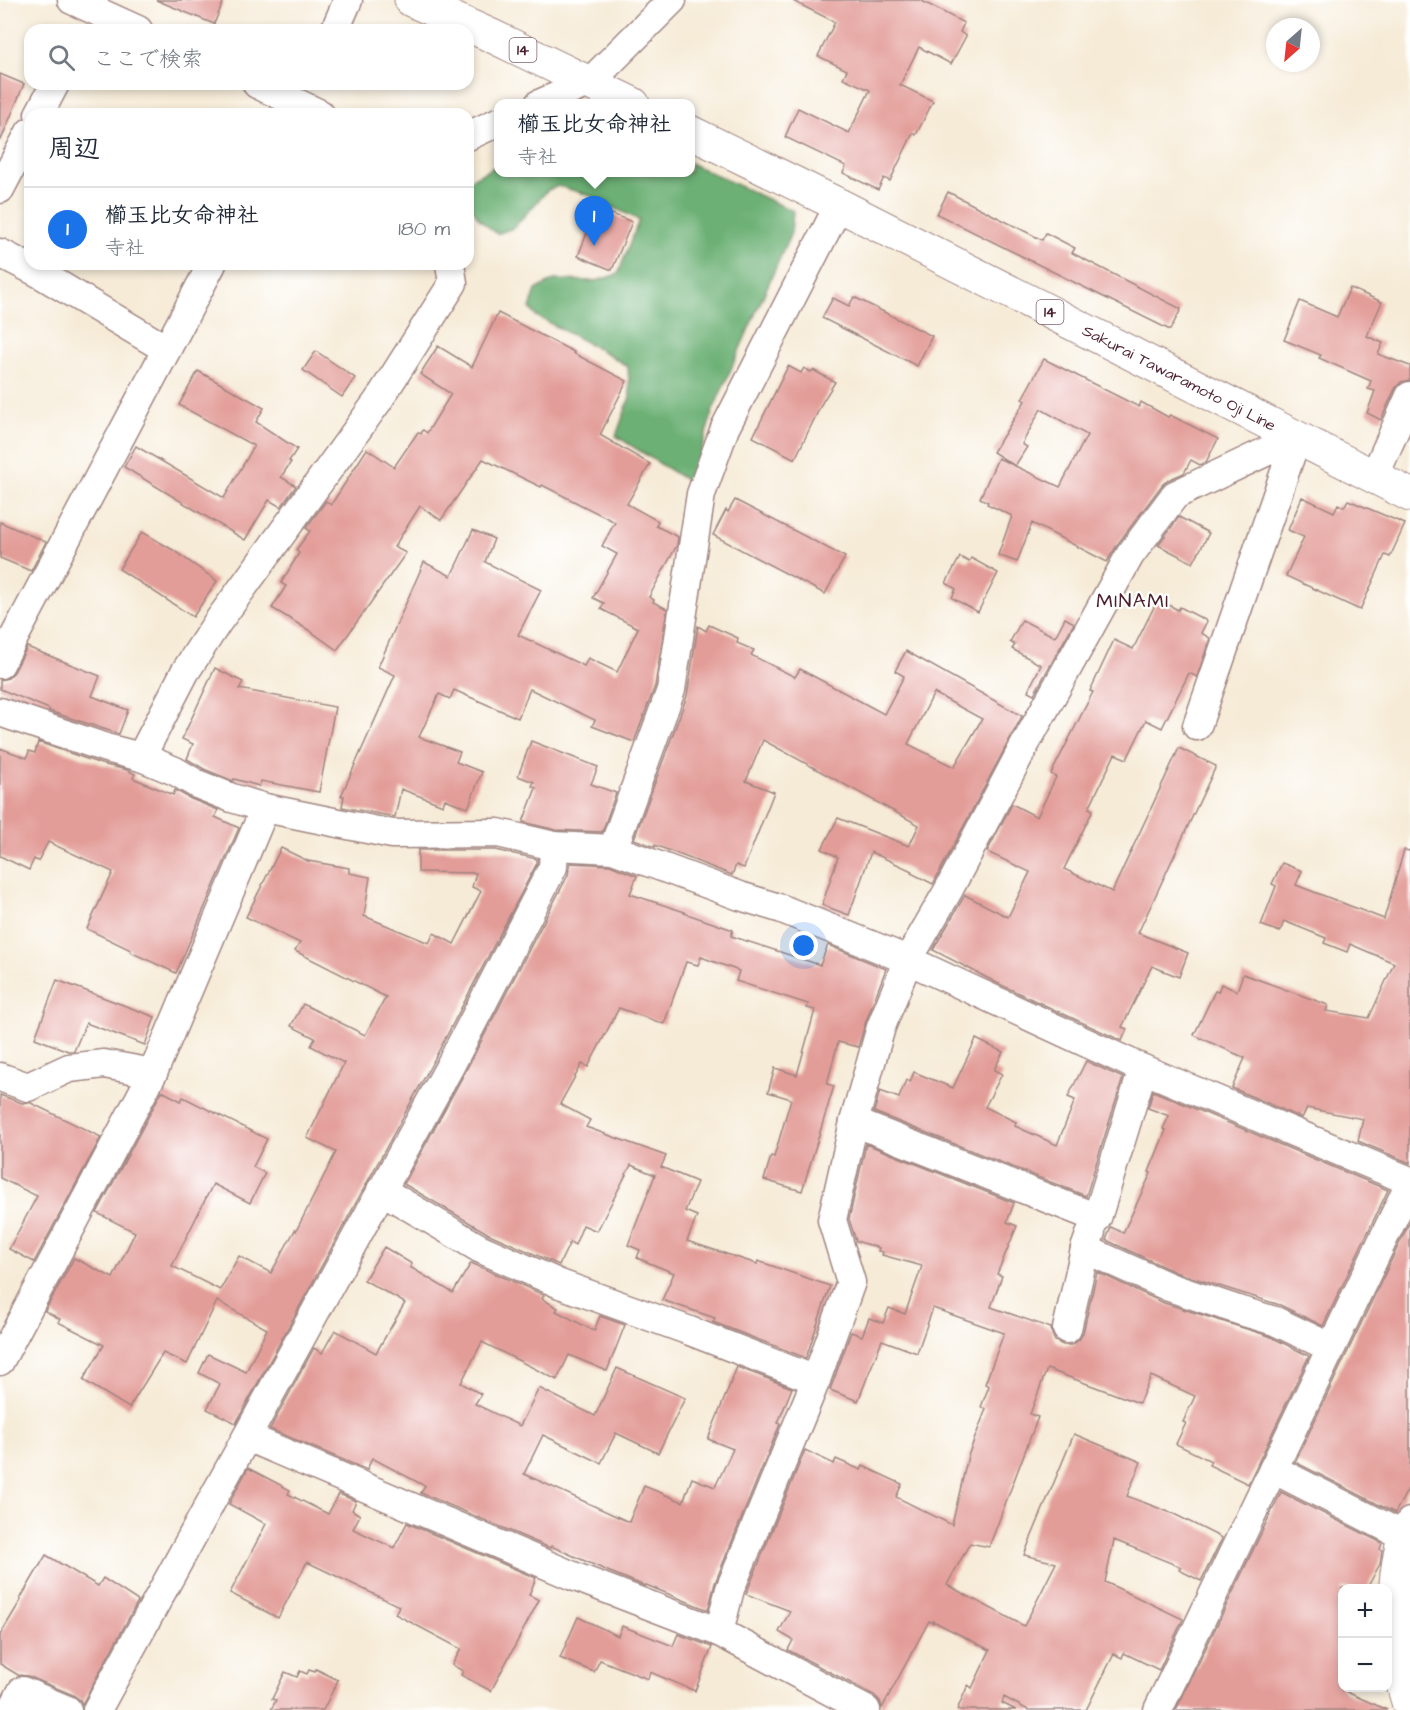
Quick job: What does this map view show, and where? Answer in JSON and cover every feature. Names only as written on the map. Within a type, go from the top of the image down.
[{"type":"main road","name":"14","points":[[411,0],[463,24]]},
{"type":"main road","name":"14","points":[[474,29],[623,99]]},
{"type":"main road","name":"Sakurai Tawaramoto Oji Line","points":[[695,134],[839,205],[1410,495]]},
{"type":"main road","points":[[1407,1529],[1398,1559],[1394,1624],[1397,1655],[1410,1708]]},
{"type":"street","points":[[338,24],[348,0]]},
{"type":"street","points":[[550,99],[590,82],[672,0]]},
{"type":"street","points":[[82,13],[118,24]]},
{"type":"street","points":[[42,108],[52,90]]},
{"type":"street","points":[[271,90],[304,104]]},
{"type":"street","points":[[474,133],[494,124]]},
{"type":"street","points":[[0,189],[24,143]]},
{"type":"street","points":[[613,849],[671,690],[701,494],[726,428],[839,205]]},
{"type":"street","points":[[0,253],[24,265]]},
{"type":"street","points":[[33,270],[166,349]]},
{"type":"street","points":[[0,664],[209,270]]},
{"type":"street","points":[[141,757],[185,672],[378,401],[453,283],[451,270]]},
{"type":"street","points":[[1374,477],[1410,396]]},
{"type":"street","points":[[1197,726],[1297,438]]},
{"type":"street","points":[[719,1632],[730,1588],[816,1380],[851,1282],[832,1220],[854,1122],[881,1027],[908,960],[948,891],[1022,750],[1130,555],[1175,495],[1297,438]]},
{"type":"street","points":[[0,712],[106,748],[141,757],[175,771],[197,784],[265,808],[392,834],[498,833],[554,846],[613,849],[740,896],[782,909],[908,960],[1143,1069],[1410,1182],[1158,1710]]},
{"type":"street","points":[[0,1360],[153,1073],[265,808]]},
{"type":"street","points":[[97,1710],[450,1066],[553,867],[554,846]]},
{"type":"street","points":[[0,1077],[28,1087],[69,1068],[104,1064],[153,1073]]},
{"type":"street","points":[[1067,1329],[1085,1249],[1097,1218],[1143,1069]]},
{"type":"street","points":[[854,1122],[1097,1218]]},
{"type":"street","points":[[381,1190],[479,1248],[561,1284],[816,1380]]},
{"type":"street","points":[[1085,1249],[1169,1287],[1275,1321],[1321,1343],[1332,1344]]},
{"type":"street","points":[[247,1437],[554,1568],[719,1632],[866,1710]]},
{"type":"street","points":[[1273,1469],[1407,1529]]},
{"type":"street","points":[[12,1710],[22,1691],[67,1710]]},
{"type":"green space","points":[[695,165],[793,211],[791,233],[713,410],[692,484],[616,436],[630,397],[628,367],[536,316],[530,308],[536,290],[554,280],[596,281],[618,274],[639,220],[589,195],[558,186],[548,190],[513,228],[497,234],[479,219],[474,211],[474,178],[494,167],[494,177],[695,177]]},
{"type":"building","points":[[156,0],[224,0],[214,24]]},
{"type":"building","points":[[791,0],[920,0],[964,23],[960,32],[966,36],[951,64],[919,47],[900,85],[933,101],[916,135],[913,133],[890,181],[884,178],[878,190],[843,173],[846,166],[785,137],[798,108],[849,133],[870,90],[843,78],[847,70],[818,56],[835,22]]},
{"type":"building","points":[[0,74],[24,84],[1,140],[0,140]]},
{"type":"building","points":[[948,192],[1042,240],[1046,233],[1075,248],[1072,253],[1181,309],[1170,330],[937,214]]},
{"type":"building","points":[[597,208],[632,222],[612,270],[578,256]]},
{"type":"building","points":[[1350,288],[1382,302],[1367,336],[1383,343],[1378,354],[1410,366],[1410,380],[1401,382],[1395,389],[1381,420],[1367,413],[1375,391],[1368,389],[1371,381],[1319,358],[1321,355],[1284,340],[1300,301],[1337,317]]},
{"type":"building","points":[[854,297],[932,336],[917,366],[822,318],[833,298],[849,306]]},
{"type":"building","points":[[498,313],[627,381],[600,435],[650,464],[627,504],[658,521],[656,526],[678,537],[677,545],[649,597],[654,600],[653,602],[667,609],[655,686],[634,742],[592,726],[595,720],[530,689],[518,718],[454,690],[450,699],[439,694],[419,737],[460,752],[456,762],[482,772],[468,808],[445,799],[443,805],[401,789],[395,817],[342,807],[344,796],[341,796],[395,675],[378,667],[424,562],[451,576],[473,530],[494,539],[485,562],[541,590],[518,635],[584,666],[588,658],[617,672],[638,628],[601,609],[604,603],[593,598],[617,554],[602,546],[615,522],[542,485],[541,487],[483,459],[441,520],[420,506],[394,547],[406,553],[337,650],[272,608],[286,586],[281,583],[299,553],[296,550],[310,531],[306,528],[326,501],[331,505],[367,449],[394,467],[418,432],[421,434],[423,430],[427,433],[451,394],[420,374],[438,346],[472,367]]},
{"type":"building","points":[[316,351],[355,378],[342,397],[303,370]]},
{"type":"building","points":[[1044,359],[1139,407],[1141,402],[1168,417],[1170,415],[1218,439],[1206,462],[1200,465],[1191,460],[1184,473],[1162,485],[1107,562],[1032,523],[1017,562],[998,555],[1012,516],[980,498],[998,458],[1015,466],[993,452],[1025,401],[1022,399]],"holes":[[[1041,409],[1087,435],[1060,487],[1015,466],[1027,447],[1022,444]]]},
{"type":"building","points":[[788,366],[801,373],[804,368],[811,372],[813,370],[835,382],[823,401],[795,459],[753,437]]},
{"type":"building","points":[[198,371],[264,408],[256,422],[297,449],[281,477],[296,486],[281,507],[269,500],[245,540],[124,467],[136,446],[224,498],[254,446],[179,405]]},
{"type":"building","points":[[1302,497],[1334,512],[1338,504],[1344,507],[1348,500],[1405,524],[1390,557],[1385,555],[1360,610],[1286,576],[1304,537],[1288,530]]},
{"type":"building","points":[[735,500],[845,557],[825,594],[713,535],[726,510],[728,512]]},
{"type":"building","points":[[1179,517],[1209,533],[1193,563],[1158,545]]},
{"type":"building","points":[[0,522],[46,542],[31,571],[0,558]]},
{"type":"building","points":[[142,532],[173,550],[217,581],[193,617],[119,569]]},
{"type":"building","points":[[960,557],[969,562],[971,558],[998,573],[978,612],[952,598],[956,589],[946,583]]},
{"type":"building","points":[[1158,599],[1178,610],[1180,607],[1207,621],[1201,633],[1210,638],[1197,677],[1189,673],[1162,728],[1146,720],[1127,759],[1115,754],[1089,808],[1093,810],[1064,869],[1112,892],[1179,748],[1216,766],[1138,933],[1188,953],[1179,977],[1152,966],[1122,1027],[1127,1029],[1122,1041],[997,983],[933,950],[965,895],[1008,917],[1030,872],[987,852],[1012,804],[1037,817],[1056,777],[1051,774],[1093,692],[1090,691],[1114,640],[1133,649]]},
{"type":"building","points":[[1065,618],[1074,623],[1034,694],[1028,691],[1041,665],[1012,649],[1015,645],[1010,642],[1022,620],[1055,637]]},
{"type":"building","points":[[709,625],[738,638],[737,643],[754,650],[751,655],[795,677],[800,669],[884,714],[904,676],[895,671],[906,651],[1022,716],[933,884],[911,873],[912,871],[871,852],[849,915],[822,905],[838,857],[822,849],[838,818],[909,846],[919,825],[763,740],[746,781],[774,792],[744,868],[736,865],[732,875],[634,839],[687,696],[698,626],[706,631]],"holes":[[[934,693],[982,719],[954,767],[908,744]]]},
{"type":"building","points":[[27,647],[100,676],[92,696],[128,710],[119,734],[49,711],[49,709],[0,689],[0,680],[8,678],[14,672]]},
{"type":"building","points":[[215,668],[243,682],[239,689],[335,707],[319,792],[261,781],[259,786],[234,779],[233,781],[187,759],[193,744],[182,739]]},
{"type":"building","points":[[531,741],[598,767],[591,784],[616,793],[602,832],[556,830],[523,822],[536,788],[532,786],[534,782],[518,776]]},
{"type":"building","points":[[38,742],[101,764],[127,770],[135,774],[133,778],[173,795],[175,790],[218,810],[215,817],[239,828],[176,973],[87,929],[113,872],[48,842],[38,861],[34,859],[29,870],[0,856],[0,748],[27,758],[29,751],[35,753]]},
{"type":"building","points":[[281,848],[308,861],[349,868],[349,873],[370,877],[364,916],[429,943],[434,933],[454,944],[481,891],[472,887],[476,873],[418,872],[418,850],[496,850],[537,859],[537,863],[435,1058],[236,1423],[207,1409],[220,1384],[199,1373],[208,1354],[246,1372],[267,1329],[217,1301],[187,1364],[163,1353],[129,1408],[83,1380],[104,1345],[58,1322],[60,1319],[45,1311],[74,1258],[113,1278],[135,1232],[97,1213],[162,1091],[181,1101],[183,1097],[267,1139],[253,1167],[265,1173],[250,1203],[213,1184],[172,1266],[220,1290],[239,1256],[271,1273],[296,1231],[336,1152],[307,1138],[344,1063],[311,1046],[315,1038],[291,1026],[303,1004],[365,1035],[386,997],[295,951],[300,943],[246,917]]},
{"type":"building","points":[[1404,850],[1410,851],[1410,1163],[1358,1141],[1363,1119],[1307,1108],[1302,1118],[1232,1088],[1245,1058],[1194,1035],[1215,991],[1218,992],[1221,984],[1237,991],[1243,974],[1328,1005],[1326,1011],[1369,1018],[1394,963],[1350,944],[1347,952],[1324,943],[1326,938],[1284,921],[1280,932],[1261,925],[1276,886],[1272,884],[1282,863],[1302,871],[1296,885],[1384,919]]},
{"type":"building","points":[[570,863],[610,865],[637,876],[630,894],[733,930],[731,936],[820,965],[828,945],[886,969],[858,1047],[838,1042],[827,1084],[834,1086],[802,1191],[764,1180],[771,1156],[774,1157],[791,1099],[768,1092],[775,1068],[797,1075],[815,1010],[807,1008],[808,1004],[736,981],[739,971],[701,957],[698,965],[686,962],[664,1024],[619,1008],[588,1067],[582,1064],[560,1104],[590,1120],[586,1127],[666,1156],[661,1167],[697,1182],[685,1211],[697,1216],[687,1241],[757,1264],[758,1261],[830,1286],[806,1358],[713,1322],[715,1318],[662,1300],[674,1273],[637,1258],[640,1250],[628,1245],[655,1175],[631,1165],[597,1231],[583,1225],[575,1245],[570,1242],[559,1265],[487,1233],[404,1184],[568,875]]},
{"type":"building","points":[[57,980],[155,1017],[145,1045],[86,1023],[74,1051],[68,1051],[35,1038]]},
{"type":"building","points":[[976,1039],[1003,1052],[994,1070],[1002,1074],[985,1107],[1016,1122],[1015,1126],[1057,1145],[1075,1100],[1068,1097],[1086,1061],[1123,1078],[1086,1196],[874,1112],[880,1091],[899,1098],[906,1080],[910,1082],[914,1072],[953,1088]]},
{"type":"building","points":[[1153,1091],[1388,1190],[1323,1326],[1280,1305],[1175,1272],[1106,1240],[1111,1227],[1123,1233],[1151,1173],[1149,1172],[1166,1130],[1163,1129],[1169,1116],[1148,1108]]},
{"type":"building","points":[[0,1095],[22,1103],[29,1102],[101,1137],[34,1262],[9,1249],[37,1196],[0,1178]]},
{"type":"building","points":[[866,1144],[1014,1203],[1007,1222],[1017,1226],[997,1274],[1002,1276],[991,1307],[1051,1328],[1055,1341],[1063,1345],[1072,1345],[1083,1333],[1097,1272],[1164,1303],[1269,1336],[1309,1356],[1248,1484],[1209,1465],[1211,1461],[1176,1444],[1195,1396],[1151,1376],[1139,1403],[1047,1369],[1030,1414],[1038,1417],[989,1547],[970,1543],[947,1585],[1024,1626],[1056,1563],[1024,1555],[1074,1434],[1141,1462],[1127,1496],[1174,1514],[1222,1538],[1201,1581],[1179,1570],[1181,1567],[1114,1540],[1105,1582],[1183,1619],[1159,1670],[1124,1653],[1122,1658],[1114,1654],[1086,1710],[1028,1710],[1004,1697],[1002,1703],[1016,1710],[957,1710],[968,1685],[972,1688],[990,1650],[933,1621],[933,1623],[929,1621],[882,1708],[880,1701],[874,1695],[788,1650],[793,1640],[779,1632],[790,1611],[746,1594],[805,1450],[834,1464],[836,1459],[861,1470],[863,1466],[902,1484],[896,1497],[952,1525],[968,1456],[986,1409],[981,1407],[989,1386],[985,1384],[1004,1333],[933,1308],[917,1353],[882,1340],[858,1401],[830,1390],[851,1332],[862,1336],[869,1318],[883,1323],[889,1308],[905,1314],[922,1266],[882,1255],[883,1252],[878,1251],[879,1248],[856,1241],[849,1219]]},
{"type":"building","points":[[1410,1221],[1410,1485],[1395,1513],[1295,1462]]},
{"type":"building","points":[[384,1247],[412,1264],[410,1267],[453,1293],[471,1263],[544,1295],[542,1299],[558,1308],[556,1311],[594,1331],[600,1316],[625,1325],[607,1371],[569,1355],[557,1380],[482,1342],[461,1383],[481,1394],[475,1404],[520,1426],[539,1388],[595,1416],[617,1368],[685,1398],[658,1453],[616,1433],[601,1463],[543,1435],[524,1474],[629,1522],[644,1486],[683,1502],[692,1478],[715,1487],[733,1449],[708,1439],[737,1367],[792,1388],[778,1423],[780,1424],[715,1583],[708,1610],[610,1572],[551,1546],[550,1548],[421,1493],[425,1486],[372,1458],[367,1470],[270,1429],[314,1348],[322,1353],[335,1330],[376,1353],[405,1303],[364,1280]]},
{"type":"building","points":[[248,1468],[290,1490],[288,1494],[328,1514],[339,1494],[356,1501],[352,1510],[360,1515],[353,1529],[394,1548],[407,1523],[536,1578],[529,1595],[539,1600],[491,1691],[461,1675],[463,1671],[452,1665],[461,1649],[395,1614],[399,1606],[307,1562],[278,1618],[230,1593],[266,1524],[229,1504]]},
{"type":"building","points":[[1281,1492],[1382,1543],[1380,1564],[1369,1584],[1338,1584],[1338,1692],[1346,1692],[1387,1710],[1176,1710]]},
{"type":"building","points":[[46,1555],[98,1586],[103,1578],[138,1601],[82,1704],[73,1695],[28,1676],[18,1675],[0,1664],[0,1635]]},
{"type":"building","points":[[578,1617],[618,1636],[622,1626],[673,1646],[678,1634],[712,1647],[695,1691],[650,1672],[648,1679],[600,1660],[594,1672],[560,1658]]},
{"type":"building","points":[[316,1669],[338,1680],[323,1710],[271,1710],[276,1700],[272,1699],[285,1672],[297,1677],[300,1671],[307,1674],[309,1670],[315,1672]]},
{"type":"place","name":"櫛玉比女命神社","points":[[594,246]]},
{"type":"district","name":"MINAMI","points":[[1133,601]]}]
